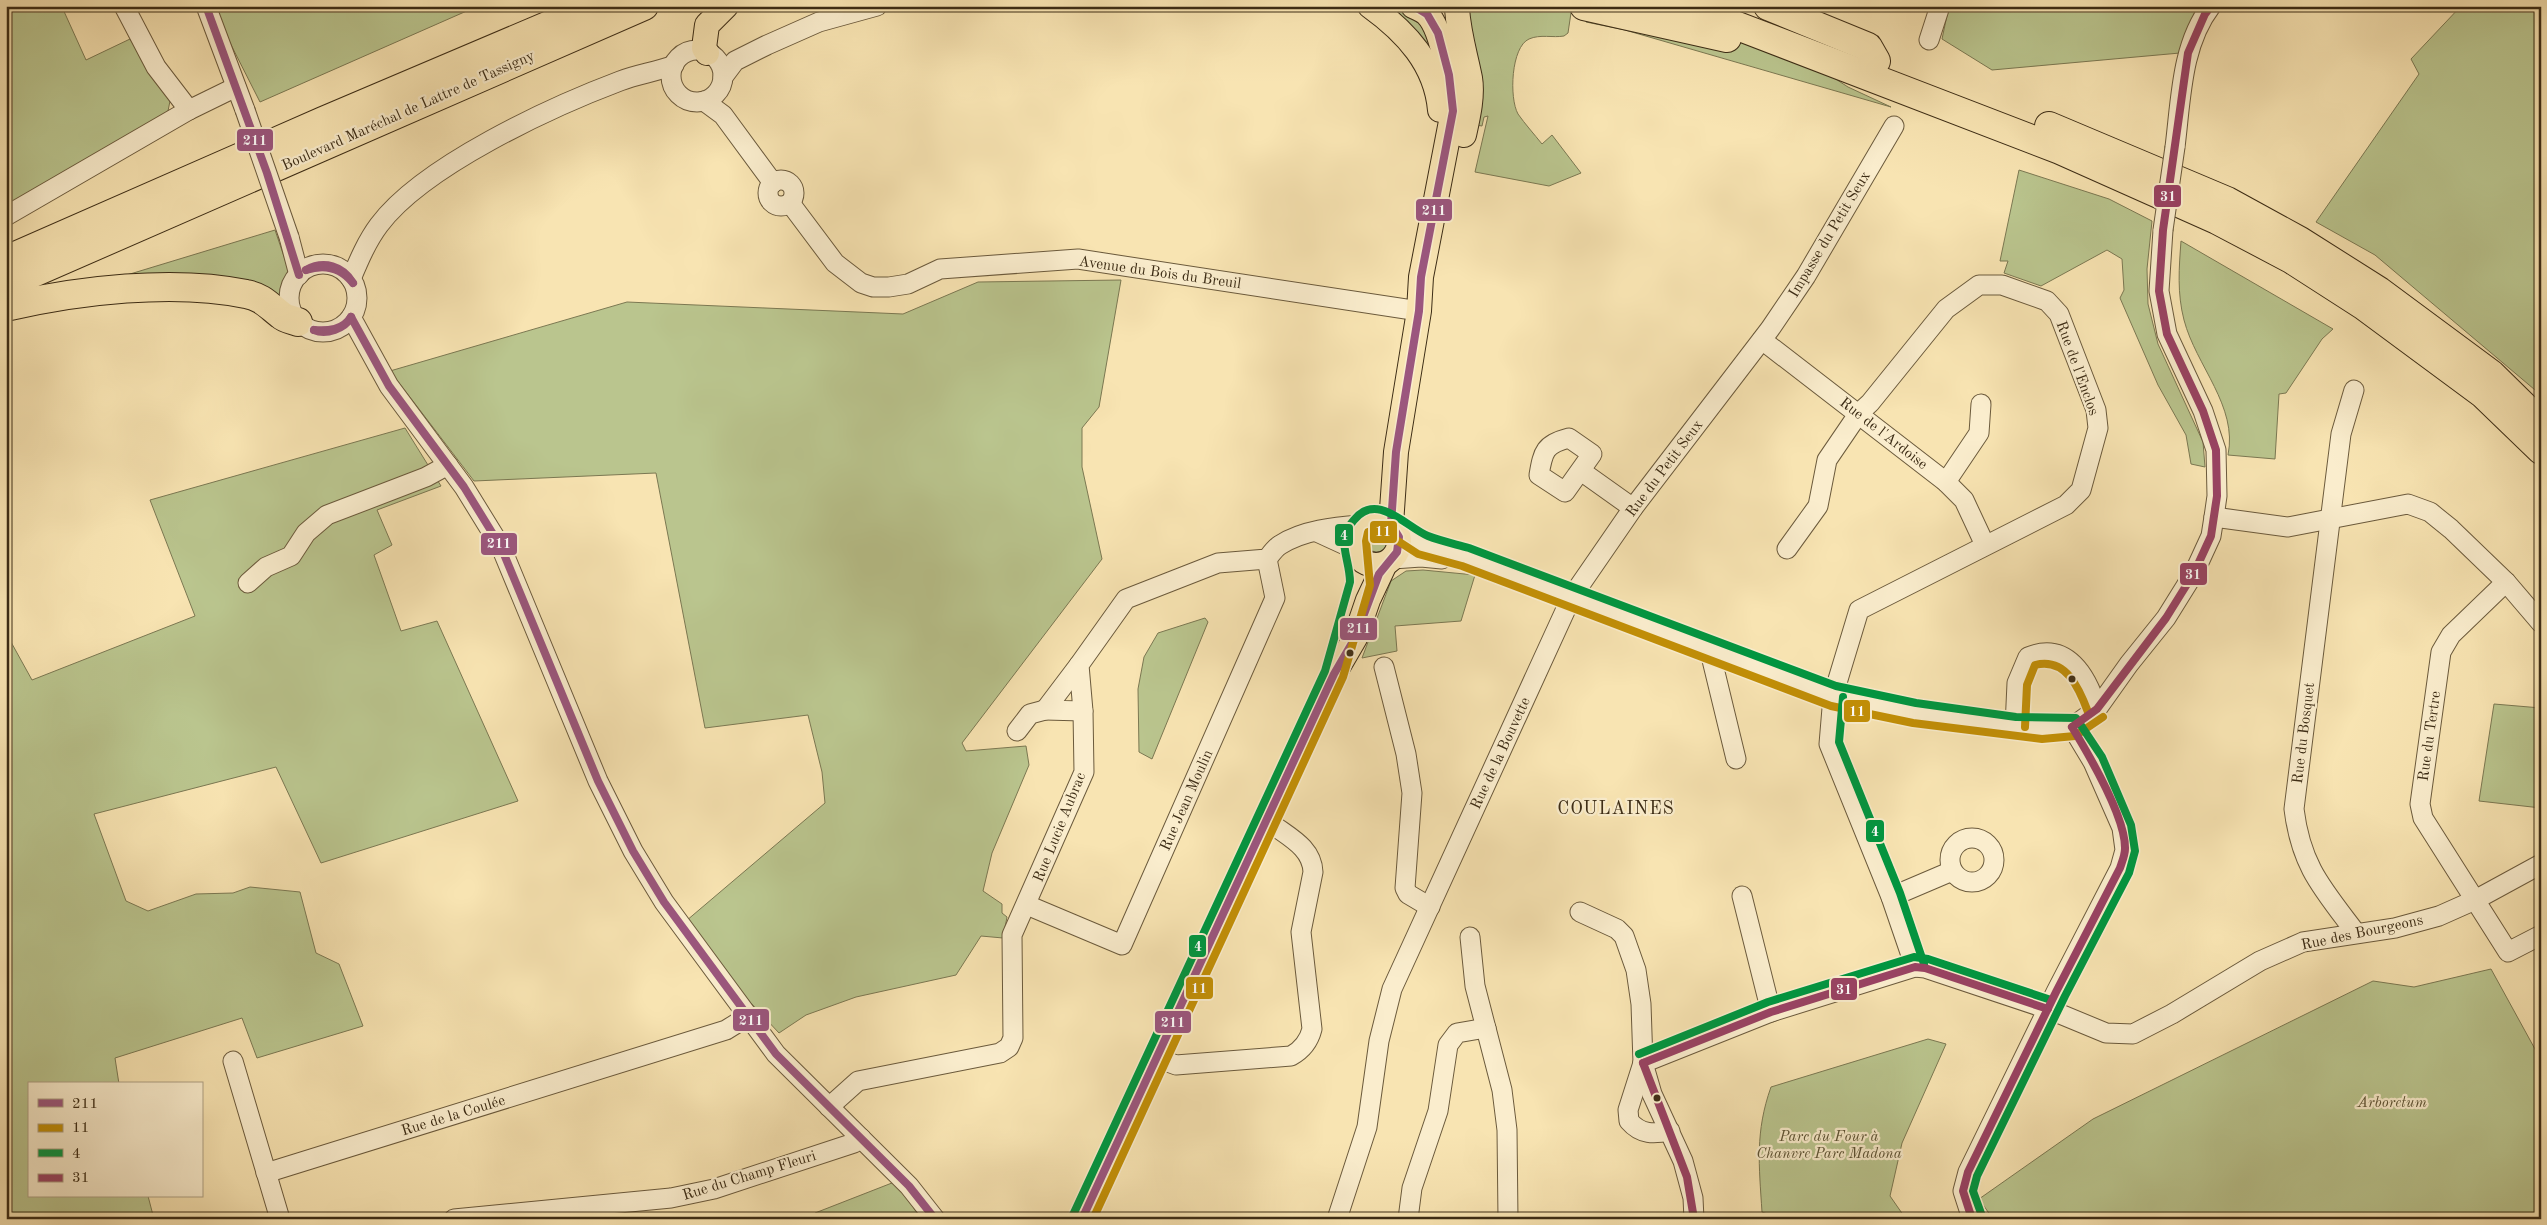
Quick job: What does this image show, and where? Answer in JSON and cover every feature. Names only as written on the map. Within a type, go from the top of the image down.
[{"type":"highway","name":"Boulevard Maréchal de Lattre de Tassigny","points":[[6,260],[323,121],[594,6]]},
{"type":"highway","name":"Boulevard Maréchal de Lattre de Tassigny","points":[[6,284],[644,6]]},
{"type":"highway","points":[[1584,6],[1748,43],[1814,65],[1830,62]]},
{"type":"highway","points":[[1679,6],[2060,150],[2218,220],[2291,259],[2364,306],[2483,394],[2541,450]]},
{"type":"highway","points":[[1728,6],[1876,60],[2118,153],[2227,201],[2300,241],[2379,291],[2491,374],[2541,423]]},
{"type":"highway","points":[[1768,6],[1868,47],[1876,60]]},
{"type":"highway","points":[[6,306],[40,299],[117,290],[211,289],[263,299],[282,316],[298,322]]},
{"type":"main road","points":[[720,58],[704,48],[707,25],[726,6]]},
{"type":"main road","points":[[1370,6],[1411,41],[1430,70],[1438,95],[1440,122],[1430,232]]},
{"type":"main road","points":[[1414,7],[1442,6]]},
{"type":"main road","points":[[1419,311],[1432,278],[1468,119],[1470,79],[1460,40],[1457,9],[1459,6]]},
{"type":"main road","points":[[1379,525],[1396,452],[1419,311],[1421,277],[1450,136],[1453,111],[1452,87],[1434,28],[1427,14],[1414,7]]},
{"type":"main road","points":[[1334,674],[1344,635],[1358,596],[1360,569],[1354,536],[1379,525]]},
{"type":"main road","points":[[1082,1219],[1268,821],[1334,674],[1355,638],[1368,600],[1400,545],[1379,525]]},
{"type":"main road","points":[[1356,553],[1370,565],[1389,561]]},
{"type":"street","points":[[124,6],[156,67],[189,110]]},
{"type":"street","points":[[206,6],[246,110],[289,237],[315,269],[342,271],[351,279],[357,295],[356,307],[344,323],[320,332],[308,329],[298,322],[289,298],[292,285],[315,269],[366,246]]},
{"type":"street","points":[[673,85],[672,73],[674,65],[679,58],[690,52],[720,58],[819,22],[877,6]]},
{"type":"street","points":[[1928,40],[1940,6]]},
{"type":"street","points":[[1045,710],[1079,666],[1126,599],[1218,563],[1267,559],[1279,545],[1296,537],[1335,527],[1379,525],[1423,545],[1485,564],[1834,696],[1914,713],[2015,727],[2042,729],[2072,727],[2097,709],[2129,664],[2166,618],[2194,573],[2210,536],[2214,517],[2217,496],[2216,450],[2203,411],[2167,334],[2158,291],[2163,230],[2188,52],[2205,14],[2211,6]]},
{"type":"street","points":[[652,73],[673,85],[684,98],[692,102],[715,90],[721,66],[720,58]]},
{"type":"street","points":[[351,279],[366,246],[380,224],[393,209],[439,172],[534,119],[622,80],[652,73],[674,65]]},
{"type":"street","points":[[6,216],[189,110],[236,87]]},
{"type":"street","name":"Avenue du Bois du Breuil","points":[[715,90],[723,114],[773,183],[786,182],[792,187],[794,195],[790,203],[835,263],[861,283],[873,287],[908,284],[940,269],[1078,259],[1419,311]]},
{"type":"street","name":"Impasse du Petit Seux","points":[[1762,340],[1806,276],[1894,126]]},
{"type":"street","name":"Rue de l'Enclos","points":[[1787,549],[1818,506],[1826,460],[1859,413],[1870,403],[1946,309],[1979,285],[2002,285],[2047,301],[2059,314],[2096,410],[2098,428],[2080,490],[2066,505],[1858,610],[1834,696],[1829,744],[1891,897],[1915,967]]},
{"type":"street","points":[[344,323],[464,487],[501,547],[598,781],[633,851],[664,902],[776,1054],[909,1186],[935,1219]]},
{"type":"street","name":"Rue de l'Ardoise","points":[[1762,340],[1946,482],[1964,500],[1985,545]]},
{"type":"street","name":"Rue du Petit Seux","points":[[1571,598],[1633,508],[1762,340]]},
{"type":"street","name":"Rue du Bosquet","points":[[2354,390],[2341,434],[2294,809],[2298,838],[2314,877],[2356,932]]},
{"type":"street","points":[[1946,482],[1979,433],[1981,404]]},
{"type":"street","points":[[248,582],[266,567],[291,556],[306,533],[327,515],[426,477],[448,465]]},
{"type":"street","points":[[1581,471],[1633,508]]},
{"type":"street","points":[[2214,517],[2288,527],[2408,504],[2430,512],[2506,582],[2541,623]]},
{"type":"street","points":[[1317,532],[1356,553]]},
{"type":"street","points":[[1389,561],[1421,557],[1485,564]]},
{"type":"street","name":"Rue Jean Moulin","points":[[1027,905],[1122,945],[1275,598],[1267,559]]},
{"type":"street","name":"Rue du Tertre","points":[[2506,582],[2451,635],[2441,652],[2420,804],[2423,818],[2508,952],[2541,936]]},
{"type":"street","name":"Rue de la Bouvette","points":[[1336,1219],[1367,1127],[1379,1041],[1392,989],[1571,598]]},
{"type":"street","points":[[1715,652],[1712,660],[1736,760]]},
{"type":"street","points":[[2015,727],[2017,683],[2028,657],[2038,653],[2049,652],[2068,660],[2090,686],[2097,709]]},
{"type":"street","name":"Rue Lucie Aubrac","points":[[829,1107],[858,1081],[1000,1053],[1009,1048],[1013,1038],[1012,935],[1027,905],[1084,772],[1083,711],[1079,666]]},
{"type":"street","points":[[1384,667],[1406,754],[1412,793],[1405,888],[1408,894],[1430,907]]},
{"type":"street","points":[[1017,730],[1030,714],[1045,710],[1083,711]]},
{"type":"street","points":[[1972,1219],[1963,1191],[1968,1172],[2120,868],[2125,850],[2122,828],[2093,762],[2072,727]]},
{"type":"street","points":[[1157,1058],[1176,1065],[1291,1056],[1299,1052],[1310,1039],[1312,1029],[1301,932],[1313,872],[1313,863],[1308,854],[1292,838],[1268,821]]},
{"type":"street","name":"Rue des Bourgeons","points":[[1915,967],[1943,974],[2048,1009],[2106,1033],[2134,1034],[2172,1014],[2260,961],[2303,942],[2356,932],[2395,928],[2439,916],[2476,900],[2541,864]]},
{"type":"street","points":[[1891,897],[1952,871]]},
{"type":"street","points":[[1742,896],[1771,1012]]},
{"type":"street","points":[[1580,912],[1617,929],[1624,936],[1636,970],[1641,1004],[1643,1063],[1652,1094],[1684,1161],[1693,1198],[1694,1219]]},
{"type":"street","points":[[1470,938],[1475,986],[1502,1090],[1506,1130],[1503,1217]]},
{"type":"street","points":[[1643,1063],[1771,1012],[1915,967]]},
{"type":"street","name":"Rue de la Coulée","points":[[266,1173],[726,1030],[748,1016]]},
{"type":"street","points":[[1408,1219],[1412,1188],[1438,1111],[1448,1045],[1457,1033],[1486,1028]]},
{"type":"street","points":[[233,1061],[280,1219]]},
{"type":"street","points":[[1643,1063],[1628,1110],[1628,1121],[1635,1128],[1645,1133],[1655,1134],[1670,1131]]},
{"type":"street","name":"Rue du Champ Fleuri","points":[[454,1219],[671,1198],[714,1189],[854,1143],[861,1138]]},
{"type":"green space","points":[[6,6],[62,7],[86,60],[130,39],[171,96],[167,116],[6,207]]},
{"type":"green space","points":[[215,6],[478,6],[260,102],[224,31]]},
{"type":"green space","points":[[1383,6],[1413,6],[1427,14],[1433,56]]},
{"type":"green space","points":[[1459,6],[1572,6],[1568,33],[1564,36],[1533,38],[1523,44],[1515,62],[1513,97],[1518,114],[1542,144],[1552,135],[1581,173],[1549,186],[1475,172],[1488,116],[1484,117],[1482,126],[1476,125]]},
{"type":"green space","points":[[1949,6],[2197,6],[2180,53],[1992,70],[1942,39]]},
{"type":"green space","points":[[2461,6],[2541,6],[2541,395],[2375,255],[2316,222],[2419,74],[2411,59]]},
{"type":"green space","points":[[1590,8],[1748,43],[1814,65],[1848,87],[1891,107],[1625,30],[1586,22]]},
{"type":"green space","points":[[2019,170],[2109,199],[2152,221],[2147,269],[2148,304],[2158,344],[2203,442],[2205,467],[2191,464],[2186,435],[2158,385],[2120,298],[2124,290],[2122,259],[2107,250],[2041,286],[2004,273],[2008,261],[2000,261]]},
{"type":"green space","points":[[275,230],[291,277],[287,282],[285,305],[273,299],[84,288]]},
{"type":"green space","points":[[2181,241],[2333,329],[2322,339],[2286,393],[2279,394],[2275,459],[2228,455],[2229,437],[2222,403],[2197,354],[2184,320],[2179,280]]},
{"type":"green space","points":[[1121,280],[1099,407],[1082,428],[1082,467],[1102,559],[962,743],[966,751],[1026,746],[1029,765],[992,853],[983,891],[1002,904],[1002,913],[1007,917],[1003,938],[981,936],[956,975],[856,997],[806,1015],[779,1033],[750,1002],[686,921],[825,803],[822,772],[808,715],[705,728],[656,473],[474,481],[390,371],[627,302],[903,314],[978,282]]},
{"type":"green space","points":[[405,428],[441,486],[377,510],[392,545],[374,555],[401,631],[437,621],[518,801],[321,863],[276,767],[94,814],[126,901],[148,911],[196,894],[233,893],[250,887],[300,892],[316,953],[339,964],[363,1026],[257,1058],[242,1018],[115,1058],[119,1082],[28,1082],[28,1198],[149,1198],[154,1219],[6,1219],[6,633],[32,680],[195,616],[150,500]]},
{"type":"green space","points":[[1377,530],[1385,533],[1388,541],[1385,549],[1377,552],[1369,549],[1366,541],[1369,533]]},
{"type":"green space","points":[[1423,570],[1475,575],[1461,621],[1395,626],[1397,651],[1362,658],[1391,581],[1406,571]]},
{"type":"green space","points":[[1205,618],[1208,622],[1152,759],[1139,752],[1138,689],[1144,657],[1158,633]]},
{"type":"green space","points":[[2494,704],[2541,708],[2541,808],[2479,801]]},
{"type":"green space","name":"Arboretum","points":[[2491,969],[2541,1060],[2541,1219],[1993,1219],[1979,1199],[2093,1119],[2373,981],[2414,987]]},
{"type":"green space","name":"Parc du Four à Chanvre Parc Madona","points":[[1928,1039],[1946,1044],[1902,1143],[1890,1196],[1906,1219],[1781,1219],[1762,1212],[1759,1164],[1760,1134],[1771,1087]]},
{"type":"green space","points":[[897,1181],[916,1202],[914,1209],[921,1217],[929,1219],[817,1219],[815,1213]]},
{"type":"transit line","name":"211","points":[[206,6],[267,173],[299,275]]},
{"type":"transit line","name":"211","points":[[1082,1219],[1334,674],[1355,638],[1379,574],[1397,552],[1399,537],[1391,524],[1396,452],[1419,311],[1421,277],[1453,111],[1449,75],[1438,33],[1427,14],[1414,6]]},
{"type":"transit line","name":"31","points":[[2072,727],[2097,709],[2166,618],[2194,573],[2211,536],[2217,496],[2216,450],[2203,411],[2167,334],[2159,291],[2163,230],[2188,53],[2205,14],[2211,6]]},
{"type":"transit line","name":"211","points":[[306,270],[320,265],[332,266],[344,272],[353,283]]},
{"type":"transit line","name":"211","points":[[306,270],[319,267],[332,269],[343,274],[353,283]]},
{"type":"transit line","name":"211","points":[[351,317],[389,386],[464,487],[501,547],[598,781],[633,851],[664,902],[776,1054],[909,1186],[935,1219]]},
{"type":"transit line","name":"211","points":[[314,330],[335,329],[344,325],[351,317]]},
{"type":"transit line","name":"211","points":[[314,330],[324,332],[335,330],[344,325],[351,317]]},
{"type":"transit line","name":"4","points":[[1073,1215],[1325,671],[1350,582],[1344,536],[1354,520],[1363,512],[1372,509],[1382,510],[1391,514],[1428,536],[1469,548],[1836,686],[1916,703],[2016,717],[2076,718],[2102,757],[2131,825],[2135,851],[2129,873],[2065,996],[1977,1176],[1973,1191],[1982,1216]]},
{"type":"transit line","name":"11","points":[[1093,1219],[1343,677],[1370,585],[1366,541],[1368,532],[1381,530],[1418,554],[1462,566],[1831,706],[1913,723],[2042,739],[2075,736],[2103,717]]},
{"type":"transit line","name":"11","points":[[2025,727],[2027,685],[2035,665],[2046,664],[2055,666],[2070,676],[2088,712]]},
{"type":"transit line","name":"4","points":[[1843,697],[1839,742],[1900,893],[1924,964]]},
{"type":"transit line","name":"31","points":[[1972,1219],[1963,1191],[1968,1172],[2056,992],[2120,868],[2124,854],[2124,836],[2120,820],[2097,769],[2072,727]]},
{"type":"transit line","name":"4","points":[[1639,1054],[1768,1002],[1914,957],[1928,959],[2051,1000]]},
{"type":"transit line","name":"31","points":[[1643,1063],[1771,1012],[1915,967],[1925,968],[2048,1009]]},
{"type":"transit line","name":"31","points":[[1643,1063],[1687,1177],[1694,1219]]},
{"type":"district","name":"COULAINES","points":[[1616,808]]}]
